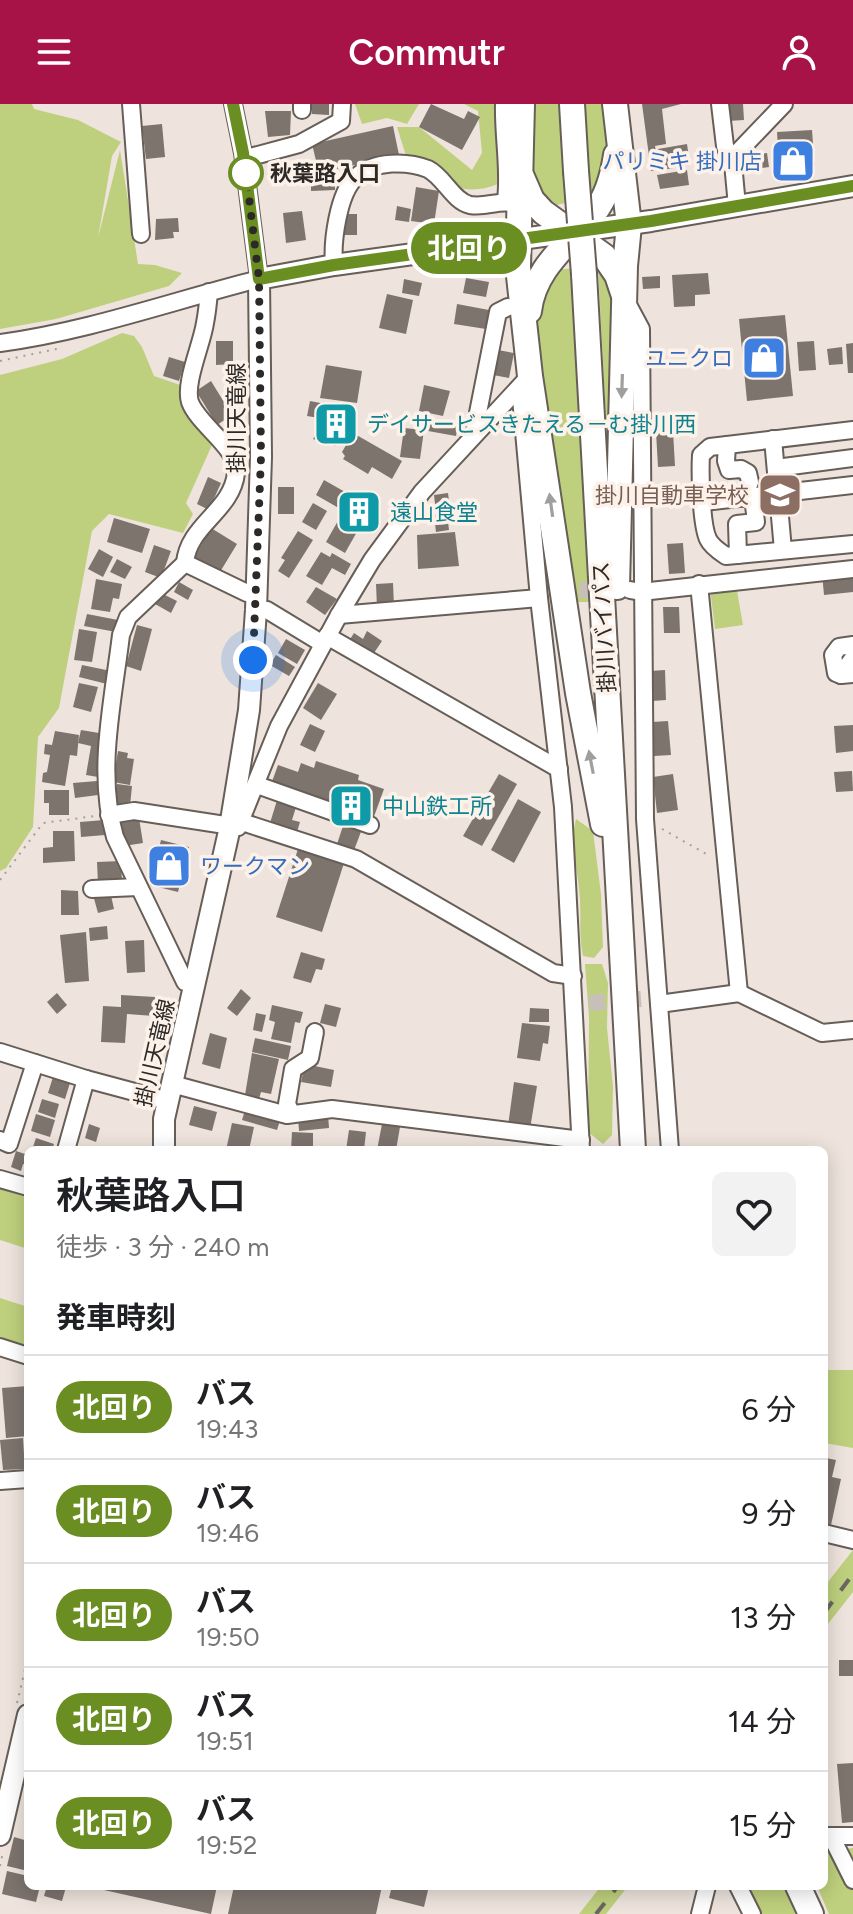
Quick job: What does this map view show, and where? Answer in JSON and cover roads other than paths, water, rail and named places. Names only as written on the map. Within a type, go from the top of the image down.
[{"type":"highway","points":[[522,104],[521,174],[512,202],[526,338]]},
{"type":"highway","name":"掛川バイパス","points":[[572,104],[633,1146]]},
{"type":"highway","points":[[618,104],[629,225],[617,562],[618,681],[627,838],[621,921]]},
{"type":"highway","points":[[619,134],[614,171],[605,194],[593,215],[550,260],[536,283],[526,338],[525,381],[578,693],[621,921]]},
{"type":"highway","points":[[521,174],[532,200],[543,212],[604,256],[617,275],[625,300]]},
{"type":"highway","points":[[800,1890],[811,1914]]},
{"type":"main road","points":[[259,279],[334,265],[629,225],[853,186]]},
{"type":"main road","name":"掛川天竜線","points":[[164,1146],[162,1132],[170,1093],[236,824],[249,710],[257,602],[261,457],[259,279]]},
{"type":"main road","points":[[0,1833],[24,1732]]},
{"type":"street","points":[[131,104],[141,234]]},
{"type":"street","points":[[0,343],[45,337],[106,323],[259,279],[243,153],[233,104]]},
{"type":"street","points":[[254,156],[299,144],[341,121],[342,104]]},
{"type":"street","points":[[334,265],[332,243],[346,194],[356,177],[369,169],[408,162],[442,178],[461,201],[469,205],[512,202],[505,167],[504,104]]},
{"type":"street","points":[[720,104],[725,146],[733,163],[737,206]]},
{"type":"street","points":[[733,163],[737,153],[784,104]]},
{"type":"street","points":[[195,983],[185,982],[115,837],[104,772],[121,635],[128,617],[185,563],[189,544],[219,509],[234,484],[236,465],[231,454],[202,422],[189,400],[209,292]]},
{"type":"street","points":[[625,300],[641,329],[635,591],[653,1001],[670,1146]]},
{"type":"street","points":[[474,435],[498,312],[508,307]]},
{"type":"street","points":[[236,824],[257,785],[279,726],[339,615],[394,528],[525,381]]},
{"type":"street","points":[[0,1052],[86,1079],[292,1114],[332,1109],[581,1145],[582,1004],[573,976],[559,769],[525,381]]},
{"type":"street","points":[[853,430],[710,447],[701,455],[708,539],[726,556],[853,544]]},
{"type":"street","points":[[773,439],[783,550]]},
{"type":"street","points":[[727,445],[729,470],[741,469],[748,473],[749,497],[756,522],[737,524],[738,555]]},
{"type":"street","points":[[776,468],[853,458]]},
{"type":"street","points":[[704,502],[853,485]]},
{"type":"street","points":[[185,563],[247,593],[267,610],[559,769]]},
{"type":"street","points":[[635,591],[853,569]]},
{"type":"street","points":[[699,584],[739,993]]},
{"type":"street","points":[[339,615],[543,594]]},
{"type":"street","points":[[853,645],[834,651],[836,673],[847,675],[853,658]]},
{"type":"street","points":[[257,785],[370,825]]},
{"type":"street","points":[[109,815],[134,811],[236,824],[356,859],[553,973],[573,976]]},
{"type":"street","points":[[92,889],[138,887]]},
{"type":"street","points":[[653,1001],[739,993],[822,1033],[853,1030]]},
{"type":"street","points":[[292,1114],[287,1104],[293,1069],[310,1058],[315,1032]]},
{"type":"street","points":[[0,1140],[9,1144],[35,1063]]},
{"type":"street","points":[[67,1146],[86,1079]]},
{"type":"street","points":[[0,1179],[24,1186]]},
{"type":"street","points":[[0,1347],[24,1355]]},
{"type":"street","points":[[0,1481],[24,1479]]},
{"type":"street","points":[[828,1534],[853,1540]]},
{"type":"street","points":[[853,1836],[828,1836],[853,1880]]},
{"type":"street","points":[[700,1914],[706,1890]]},
{"type":"street","points":[[740,1890],[752,1914]]},
{"type":"tunnel","points":[[555,590],[612,590]]},
{"type":"tunnel","points":[[589,1003],[641,999]]},
{"type":"railway","points":[[828,1608],[853,1574]]},
{"type":"railway","points":[[596,1914],[615,1890]]},
{"type":"place","name":"パリミキ 掛川店","points":[[793,161]]},
{"type":"place","name":"秋葉路入口","points":[[246,173]]},
{"type":"place","name":"ユニクロ","points":[[764,358]]},
{"type":"place","name":"デイサービスきたえる－む掛川西","points":[[336,424]]},
{"type":"place","name":"掛川自動車学校","points":[[780,495]]},
{"type":"place","name":"遠山食堂","points":[[359,512]]},
{"type":"place","name":"中山鉄工所","points":[[351,806]]},
{"type":"place","name":"ワークマン","points":[[169,866]]}]
